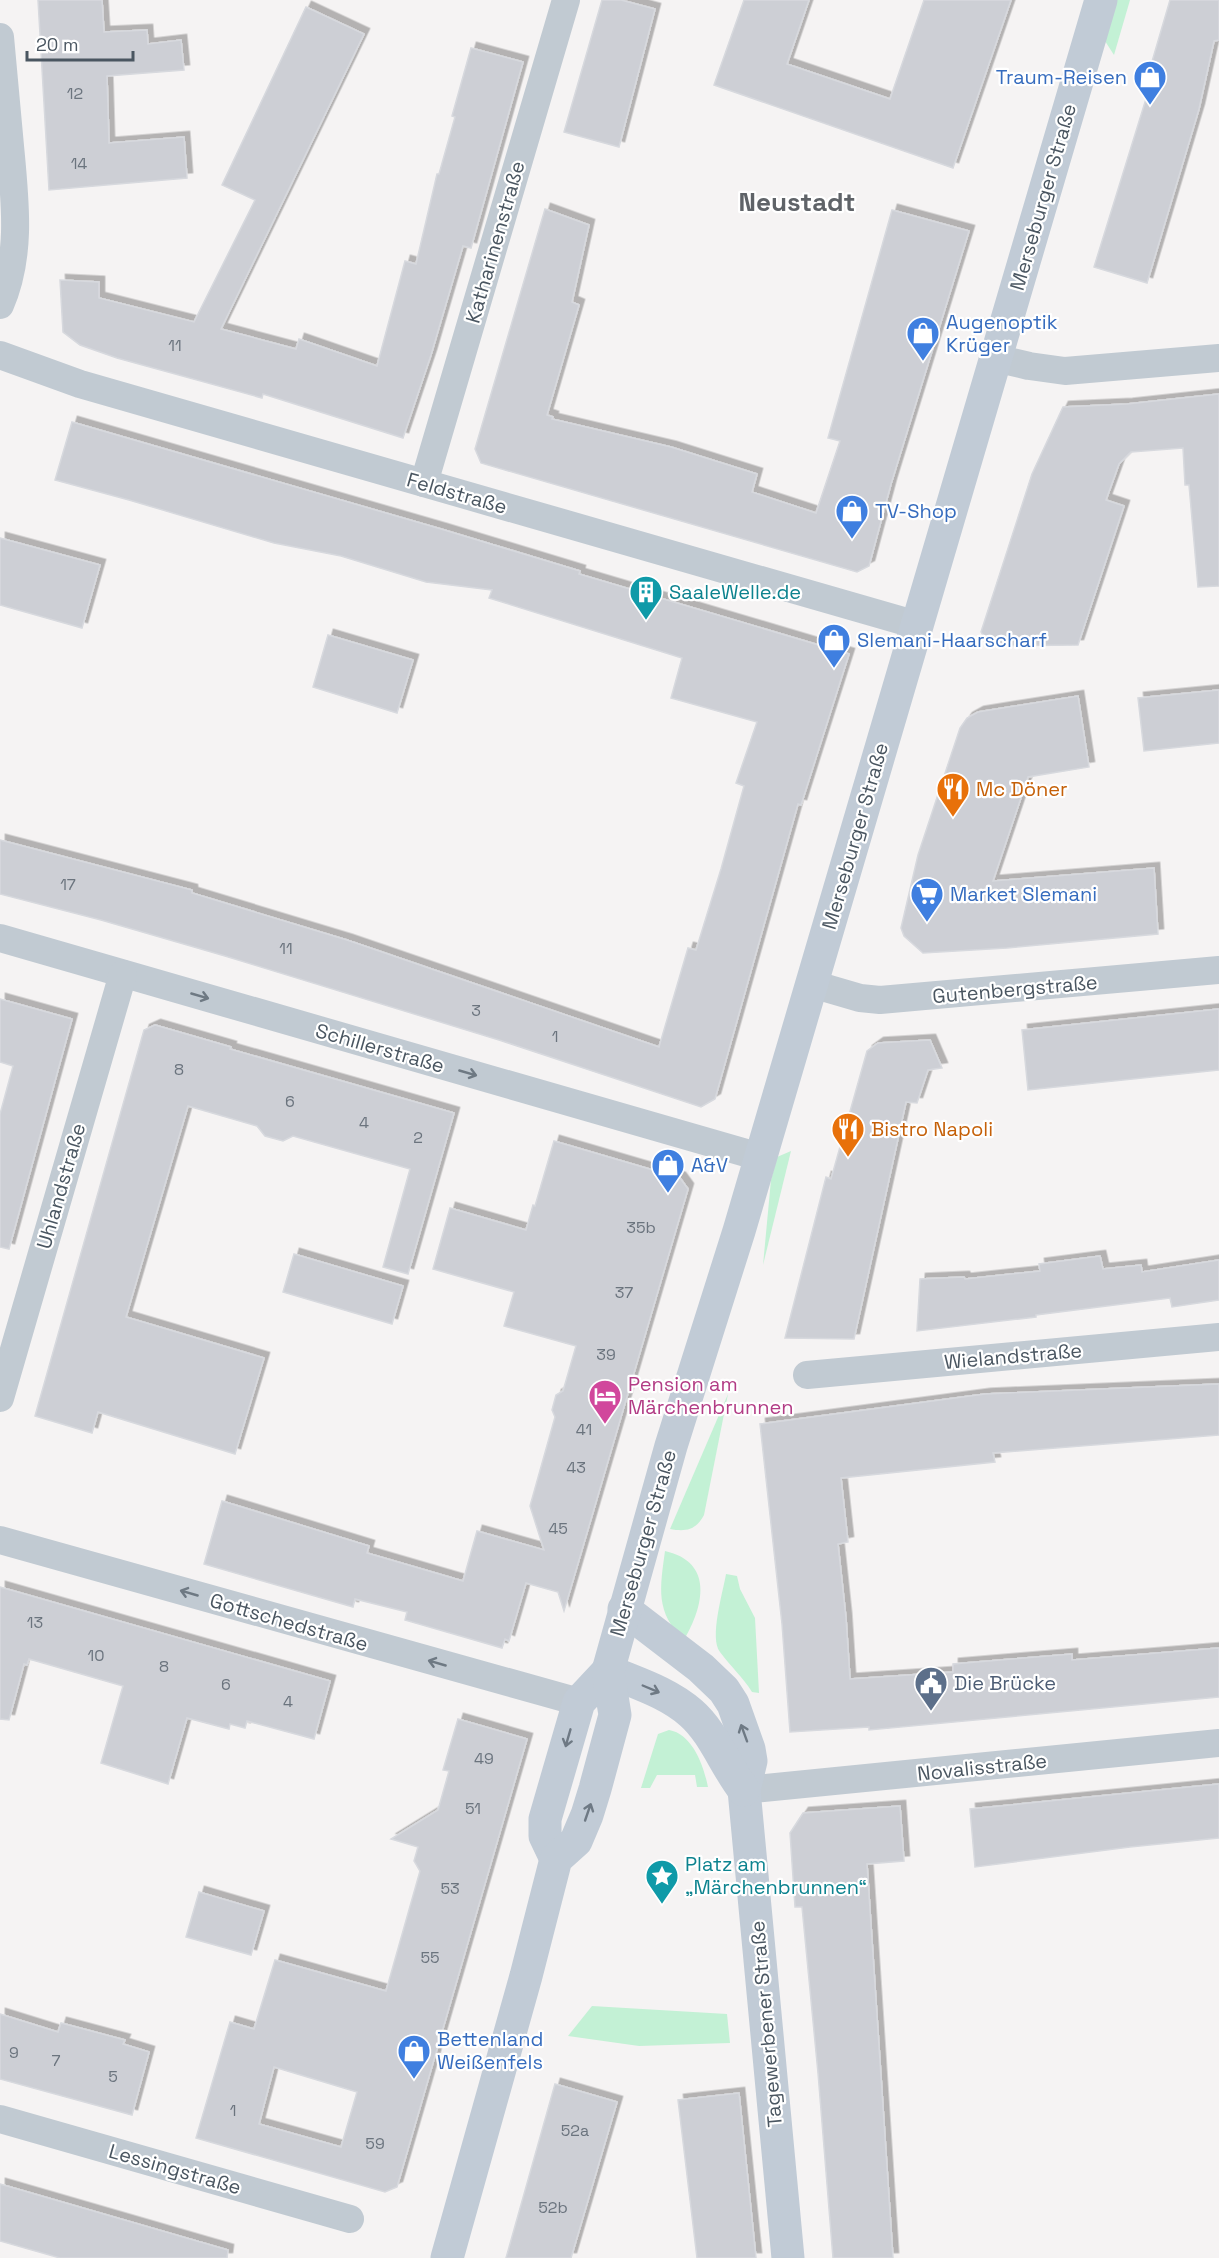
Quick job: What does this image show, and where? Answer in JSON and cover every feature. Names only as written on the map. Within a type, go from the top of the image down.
[{"type":"main road","name":"Merseburger Straße","points":[[608,1671],[579,1702],[545,1819],[545,1836],[556,1859],[576,1841],[592,1798],[615,1715],[608,1671],[624,1609],[668,1456],[739,1231],[1101,0]]},
{"type":"main road","points":[[624,1609],[701,1668],[724,1690],[733,1704],[749,1749],[750,1768],[744,1790]]},
{"type":"main road","points":[[608,1671],[659,1692],[691,1713],[711,1738],[744,1790]]},
{"type":"main road","name":"Tagewerbener Straße","points":[[744,1790],[788,2258]]},
{"type":"main road","points":[[447,2258],[526,1976],[556,1859]]},
{"type":"street","name":"Katharinenstraße","points":[[424,483],[566,0]]},
{"type":"street","points":[[0,37],[15,216],[12,265],[0,305]]},
{"type":"street","name":"Feldstraße","points":[[0,355],[80,384],[916,625]]},
{"type":"street","points":[[995,358],[1065,371],[1219,358]]},
{"type":"street","name":"Schillerstraße","points":[[0,938],[760,1157]]},
{"type":"street","name":"Gutenbergstraße","points":[[812,984],[860,998],[880,1000],[1219,970]]},
{"type":"street","name":"Uhlandstraße","points":[[0,1398],[123,974]]},
{"type":"street","name":"Wielandstraße","points":[[807,1375],[1219,1337]]},
{"type":"street","name":"Gottschedstraße","points":[[0,1540],[579,1702]]},
{"type":"street","name":"Novalisstraße","points":[[744,1790],[1219,1743]]},
{"type":"street","name":"Lessingstraße","points":[[0,2119],[350,2219]]},
{"type":"green space","points":[[1117,0],[1130,0],[1114,55],[1105,41]]},
{"type":"green space","points":[[791,1151],[763,1265],[771,1180],[777,1157]]},
{"type":"green space","points":[[728,1394],[704,1515],[698,1524],[690,1529],[670,1529]]},
{"type":"green space","points":[[665,1551],[681,1557],[698,1575],[700,1600],[684,1640],[675,1630],[664,1609],[661,1588]]},
{"type":"green space","points":[[726,1574],[737,1576],[740,1589],[755,1618],[759,1693],[752,1692],[717,1645],[716,1626]]},
{"type":"green space","points":[[669,1730],[685,1738],[696,1752],[708,1787],[697,1787],[695,1775],[657,1775],[650,1788],[641,1788],[658,1734]]},
{"type":"green space","points":[[592,2006],[727,2014],[730,2043],[639,2046],[568,2036]]},
{"type":"building","points":[[38,0],[102,0],[104,32],[147,30],[148,44],[181,40],[184,70],[107,76],[109,143],[184,137],[187,178],[49,190]]},
{"type":"building","points":[[602,0],[621,0],[655,9],[619,147],[564,132]]},
{"type":"building","points":[[744,0],[809,0],[787,64],[890,99],[924,0],[1011,0],[953,168],[714,85]]},
{"type":"building","points":[[1170,0],[1219,0],[1219,40],[1214,41],[1199,109],[1147,283],[1094,267],[1154,73],[1151,65]]},
{"type":"building","points":[[306,7],[364,34],[221,329],[296,349],[299,339],[377,366],[405,261],[416,264],[437,174],[439,174],[455,117],[452,116],[471,48],[523,62],[471,248],[463,246],[431,355],[403,438],[263,394],[262,398],[117,358],[80,345],[63,332],[60,280],[99,282],[99,298],[194,322],[255,200],[222,185]]},
{"type":"building","points":[[545,209],[589,225],[572,302],[579,305],[547,415],[553,417],[552,419],[671,447],[757,474],[752,492],[816,513],[840,441],[828,438],[892,210],[969,231],[891,484],[869,566],[857,572],[481,463],[475,449]]},
{"type":"building","points":[[1219,394],[1219,586],[1198,587],[1189,485],[1185,485],[1183,448],[1131,452],[1119,464],[1106,500],[1124,506],[1078,645],[990,646],[981,632],[1032,474],[1063,407],[1127,404]]},
{"type":"building","points":[[72,422],[441,529],[580,571],[579,574],[849,654],[801,805],[798,804],[715,1099],[701,1107],[499,1040],[225,956],[0,894],[0,840],[192,890],[192,893],[347,940],[659,1047],[688,948],[696,950],[721,869],[744,786],[736,783],[757,722],[671,698],[682,658],[489,598],[492,590],[426,582],[341,556],[274,543],[55,480]]},
{"type":"building","points":[[0,538],[100,565],[82,628],[0,605]]},
{"type":"building","points":[[328,635],[413,660],[397,713],[313,687]]},
{"type":"building","points":[[1219,690],[1219,743],[1144,751],[1138,698]]},
{"type":"building","points":[[1078,696],[1089,767],[1028,777],[993,881],[1154,868],[1158,934],[923,953],[904,936],[901,928],[918,855],[960,728],[967,718],[978,712]]},
{"type":"building","points":[[0,999],[72,1019],[9,1249],[0,1247],[0,1114],[13,1066],[0,1062]]},
{"type":"building","points":[[1219,1009],[1219,1070],[1028,1090],[1022,1030]]},
{"type":"building","points":[[155,1025],[231,1047],[230,1049],[454,1113],[408,1274],[383,1267],[410,1169],[293,1136],[283,1141],[265,1136],[257,1126],[188,1106],[126,1317],[264,1358],[235,1454],[98,1412],[92,1433],[35,1416],[144,1030]]},
{"type":"building","points":[[930,1040],[942,1068],[928,1070],[917,1103],[906,1102],[854,1339],[785,1338],[826,1177],[831,1179],[867,1051],[878,1043]]},
{"type":"building","points":[[554,1141],[680,1178],[688,1189],[564,1611],[558,1592],[526,1583],[509,1641],[505,1639],[502,1648],[405,1620],[407,1612],[355,1599],[353,1607],[204,1564],[222,1501],[369,1546],[367,1553],[463,1581],[477,1531],[544,1550],[530,1506],[555,1417],[552,1410],[556,1395],[563,1391],[576,1346],[504,1326],[514,1292],[433,1269],[450,1208],[526,1230]]},
{"type":"building","points":[[294,1254],[403,1286],[392,1324],[283,1292]]},
{"type":"building","points":[[1100,1256],[1103,1269],[1141,1265],[1142,1272],[1219,1260],[1219,1300],[1172,1307],[1170,1298],[917,1331],[920,1279],[964,1277],[965,1279],[1040,1271],[1039,1264]]},
{"type":"building","points":[[1219,1384],[1219,1435],[993,1453],[995,1462],[841,1478],[848,1542],[838,1544],[850,1679],[953,1672],[953,1664],[1072,1654],[1072,1660],[1219,1648],[1219,1697],[869,1730],[869,1727],[790,1732],[782,1624],[760,1424],[985,1394]]},
{"type":"building","points":[[0,1587],[330,1681],[314,1739],[247,1721],[245,1728],[230,1724],[229,1729],[187,1718],[168,1784],[101,1763],[123,1686],[29,1659],[27,1665],[24,1664],[9,1720],[0,1719]]},
{"type":"building","points":[[458,1719],[527,1739],[397,2187],[385,2192],[196,2138],[230,2022],[254,2029],[275,1960],[386,1991],[420,1871],[414,1861],[418,1847],[391,1839],[438,1810],[449,1771],[443,1770]],"holes":[[[274,2067],[357,2092],[341,2147],[259,2124]]]},
{"type":"building","points":[[1219,1784],[1219,1838],[975,1867],[970,1809]]},
{"type":"building","points":[[900,1806],[904,1861],[867,1864],[893,2258],[833,2258],[802,1907],[795,1907],[790,1833],[803,1813]]},
{"type":"building","points":[[199,1892],[264,1911],[251,1955],[186,1937]]},
{"type":"building","points":[[0,2014],[58,2032],[61,2023],[125,2040],[123,2044],[149,2052],[132,2115],[0,2079]]},
{"type":"building","points":[[555,2084],[617,2102],[571,2258],[506,2258]]},
{"type":"building","points":[[739,2093],[756,2258],[697,2258],[678,2100]]},
{"type":"building","points":[[0,2184],[228,2250],[227,2258],[60,2258],[0,2241]]},
{"type":"place","name":"Traum-Reisen","points":[[1150,106]]},
{"type":"place","name":"Augenoptik Krüger","points":[[923,362]]},
{"type":"place","name":"TV-Shop","points":[[852,540]]},
{"type":"place","name":"SaaleWelle.de","points":[[646,621]]},
{"type":"place","name":"Slemani-Haarscharf","points":[[834,669]]},
{"type":"place","name":"Mc Döner","points":[[953,818]]},
{"type":"place","name":"Market Slemani","points":[[927,923]]},
{"type":"place","name":"Bistro Napoli","points":[[848,1158]]},
{"type":"place","name":"A&V","points":[[668,1194]]},
{"type":"place","name":"Pension am Märchenbrunnen","points":[[605,1425]]},
{"type":"place","name":"Die Brücke","points":[[931,1712]]},
{"type":"place","name":"Platz am „Märchenbrunnen“","points":[[662,1905]]},
{"type":"place","name":"Bettenland Weißenfels","points":[[414,2080]]},
{"type":"district","name":"Neustadt","points":[[797,202]]}]
